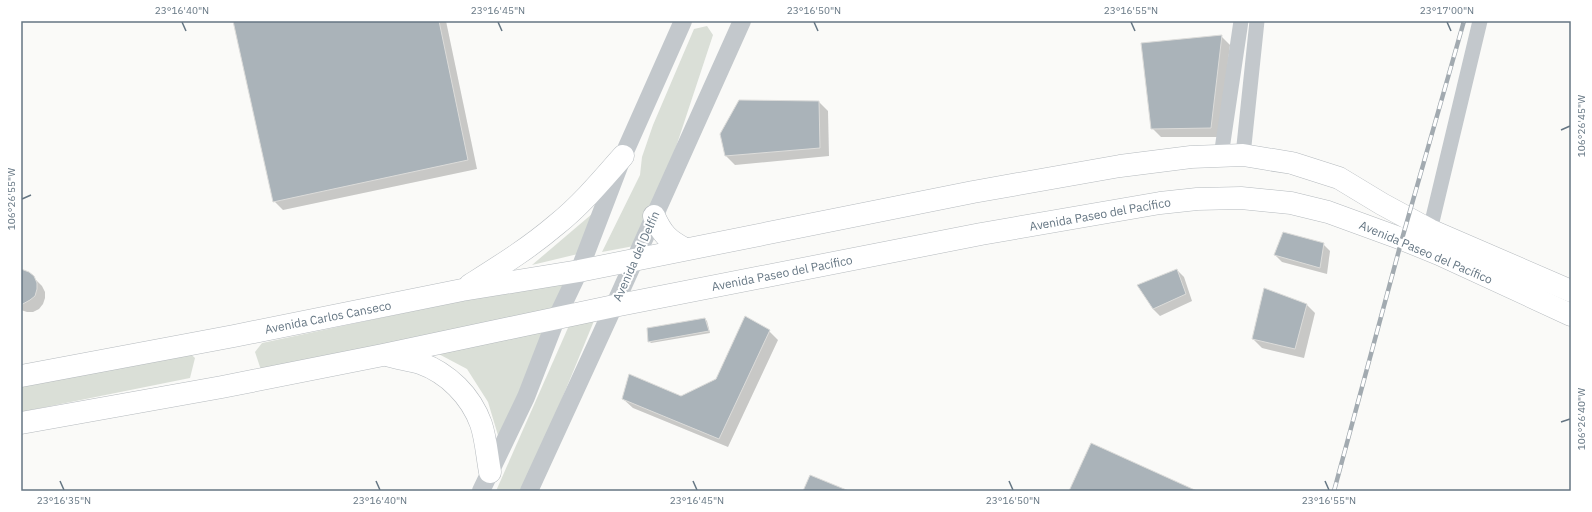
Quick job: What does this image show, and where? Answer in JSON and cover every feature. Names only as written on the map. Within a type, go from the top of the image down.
[{"type":"main road","points":[[462,290],[523,251],[558,224],[586,197],[623,156]]},
{"type":"main road","name":"Avenida Paseo del Pacífico","points":[[634,259],[973,192],[1120,166],[1191,157],[1243,156],[1292,163],[1339,178],[1382,204],[1430,230],[1571,291]]},
{"type":"main road","points":[[1328,212],[1339,197],[1339,178]]},
{"type":"main road","name":"Avenida Paseo del Pacífico","points":[[614,306],[981,234],[1160,203],[1197,199],[1241,198],[1291,203],[1328,212],[1426,249],[1571,315]]},
{"type":"main road","points":[[654,216],[660,229],[665,235],[671,241],[685,249]]},
{"type":"main road","name":"Avenida Carlos Canseco","points":[[21,376],[234,336],[462,290],[579,271],[634,259]]},
{"type":"main road","points":[[21,423],[222,387],[383,355],[614,306]]},
{"type":"main road","points":[[383,355],[420,363],[435,370],[468,397],[481,424],[485,481]]},
{"type":"street","points":[[485,481],[526,397],[557,318],[579,271],[623,156],[683,21]]},
{"type":"street","name":"Avenida del Delfín","points":[[529,491],[742,21]]},
{"type":"street","points":[[1221,156],[1241,21]]},
{"type":"street","points":[[1243,156],[1257,21]]},
{"type":"street","points":[[1430,230],[1480,21]]},
{"type":"shaded area","points":[[707,26],[713,35],[676,147],[634,246],[602,252],[640,175],[642,157],[653,125],[694,29]]},
{"type":"shaded area","points":[[599,208],[582,253],[532,265]]},
{"type":"shaded area","points":[[569,278],[558,308],[262,373],[255,352],[262,343]]},
{"type":"shaded area","points":[[596,316],[524,491],[496,491],[571,321]]},
{"type":"shaded area","points":[[549,323],[500,442],[488,402],[467,369],[433,351]]},
{"type":"shaded area","points":[[185,349],[195,358],[190,378],[21,412],[21,378]]},
{"type":"building","points":[[233,21],[439,21],[468,160],[273,202]]},
{"type":"building","points":[[1222,35],[1211,128],[1151,129],[1141,43]]},
{"type":"building","points":[[739,100],[819,101],[820,148],[725,156],[720,134]]},
{"type":"building","points":[[1283,232],[1324,243],[1320,268],[1274,255]]},
{"type":"building","points":[[21,269],[34,276],[37,283],[37,289],[35,296],[21,305]]},
{"type":"building","points":[[1177,269],[1186,294],[1153,309],[1137,285]]},
{"type":"building","points":[[1264,288],[1307,304],[1295,349],[1252,339]]},
{"type":"building","points":[[745,316],[770,330],[719,439],[622,399],[629,374],[681,396],[716,379]]},
{"type":"building","points":[[705,318],[709,331],[648,342],[647,328]]},
{"type":"building","points":[[1091,443],[1197,491],[1069,491]]},
{"type":"building","points":[[810,475],[849,491],[803,491]]},
{"type":"railway","points":[[1334,491],[1402,239],[1464,21]]}]
